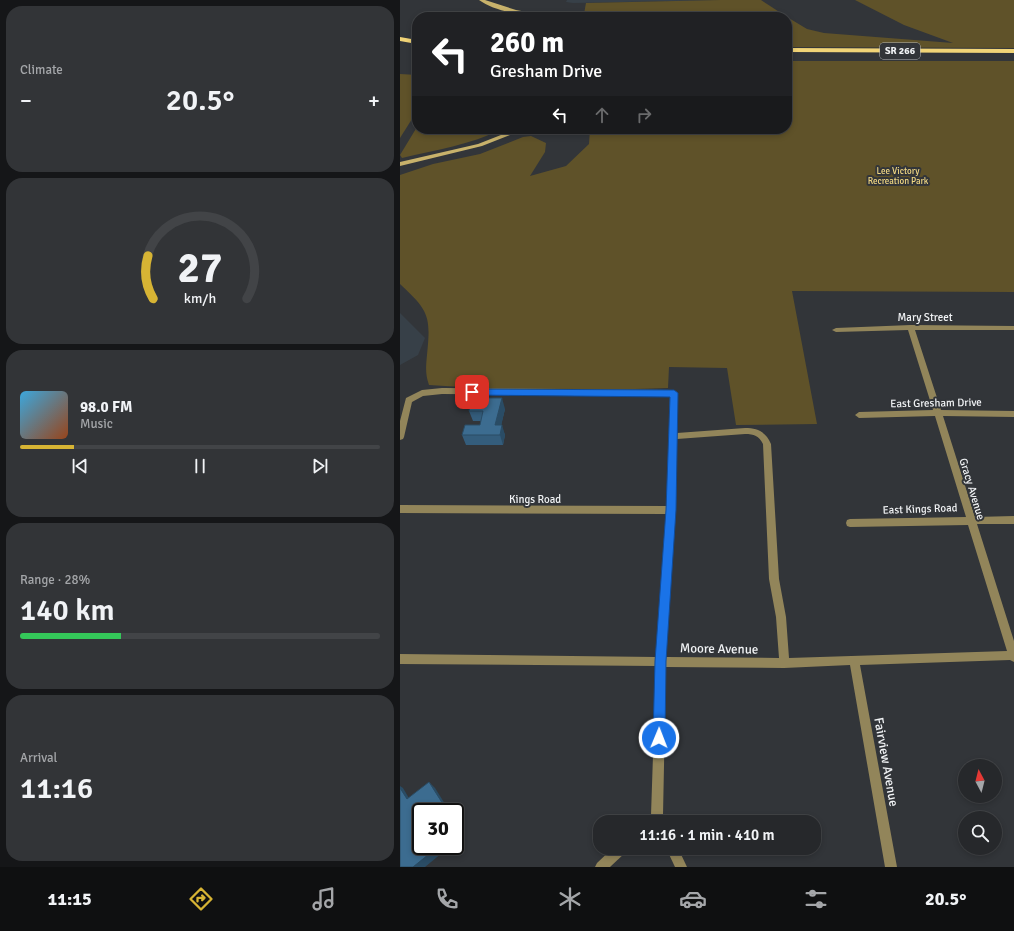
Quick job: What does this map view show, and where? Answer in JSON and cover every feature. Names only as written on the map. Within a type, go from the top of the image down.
[{"type":"main road","points":[[400,35],[412,36]]},
{"type":"main road","points":[[400,40],[412,41]]},
{"type":"main road","name":"SR 266","points":[[792,50],[1014,51]]},
{"type":"main road","name":"SR 266","points":[[792,55],[1014,55]]},
{"type":"street","points":[[481,0],[494,6],[519,12]]},
{"type":"street","points":[[400,164],[480,145],[508,134]]},
{"type":"street","name":"Gracy Avenue","points":[[911,328],[1014,655]]},
{"type":"street","name":"Mary Street","points":[[836,330],[1014,328]]},
{"type":"street","points":[[400,437],[409,400],[416,395],[429,392],[674,393],[671,510],[661,661],[656,815]]},
{"type":"street","name":"East Gresham Drive","points":[[859,416],[937,413],[1014,414]]},
{"type":"street","points":[[673,436],[754,431],[761,434],[765,439],[767,444],[774,579],[781,617],[784,664]]},
{"type":"street","name":"Kings Road","points":[[400,509],[671,510]]},
{"type":"street","name":"East Kings Road","points":[[850,523],[970,519],[1014,520]]},
{"type":"street","name":"Moore Avenue","points":[[400,659],[661,661],[784,664],[1014,655]]},
{"type":"street","name":"Fairview Avenue","points":[[854,661],[891,867]]},
{"type":"street","points":[[601,867],[614,855]]},
{"type":"street","points":[[675,855],[681,867]]},
{"type":"shaded area","points":[[567,0],[722,0],[573,3],[566,2]]},
{"type":"shaded area","points":[[400,313],[425,338],[418,355],[400,365]]},
{"type":"green space","points":[[761,0],[779,12],[584,12],[586,3]]},
{"type":"green space","points":[[855,0],[1014,0],[1014,48],[792,47],[792,20],[807,29],[824,33],[953,43],[904,25]]},
{"type":"green space","name":"Lee Victory Recreation Park","points":[[792,61],[1014,61],[1014,292],[792,291],[817,424],[736,425],[727,368],[669,367],[668,388],[548,390],[429,385],[426,370],[429,331],[426,315],[417,301],[400,284],[400,175],[433,164],[480,154],[523,137],[531,136],[546,143],[545,152],[530,176],[566,166],[589,144],[590,134],[792,134]]},
{"type":"green space","points":[[400,74],[412,75],[412,119],[400,138]]},
{"type":"green space","points":[[413,134],[492,134],[440,150],[402,158],[400,155]]},
{"type":"building","points":[[472,398],[502,398],[495,425],[502,425],[500,435],[462,435],[465,425],[480,425],[483,411],[469,411]]},
{"type":"building","points":[[429,782],[442,803],[412,803],[412,855],[428,855],[413,867],[400,867],[400,788],[407,799]]},
{"type":"route","points":[[472,392],[674,393],[671,510],[661,661],[659,738]]}]
